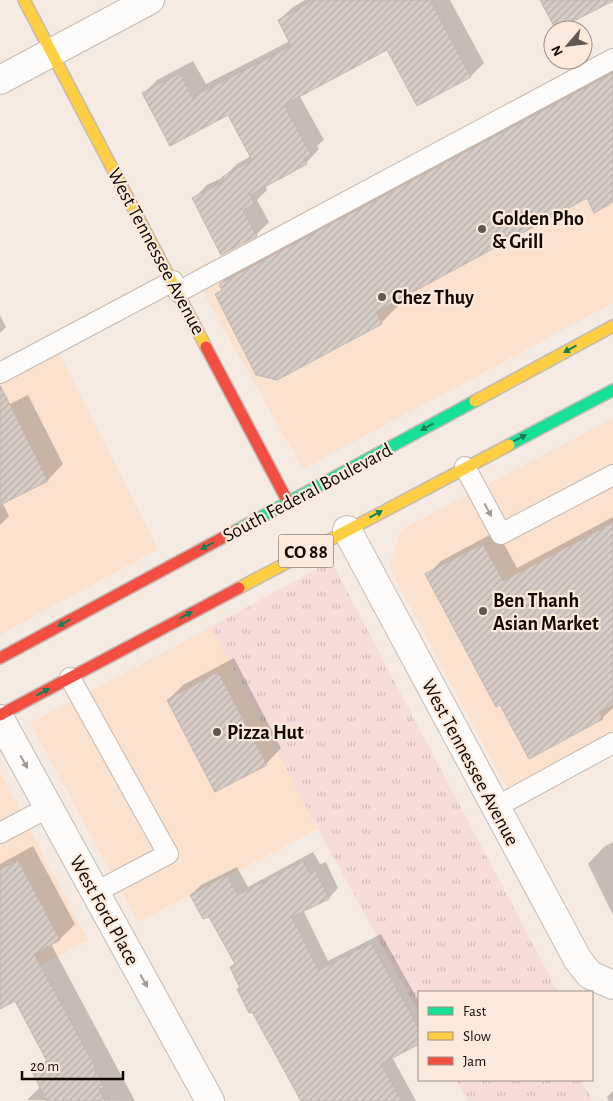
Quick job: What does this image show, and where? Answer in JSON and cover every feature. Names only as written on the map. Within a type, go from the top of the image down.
[{"type":"main road","name":"West Tennessee Avenue","points":[[24,0],[288,502]]},
{"type":"main road","name":"South Federal Boulevard","points":[[0,658],[613,326]]},
{"type":"main road","name":"CO 88","points":[[0,715],[613,390]]},
{"type":"street","points":[[0,80],[150,0]]},
{"type":"street","name":"West Tennessee Avenue","points":[[347,530],[578,960],[590,975],[610,984]]},
{"type":"street","name":"West Ford Place","points":[[0,719],[210,1101]]},
{"type":"lane","points":[[0,373],[175,286],[613,59]]},
{"type":"lane","points":[[465,467],[501,534],[613,476]]},
{"type":"lane","points":[[70,678],[168,854],[96,892]]},
{"type":"lane","points":[[496,807],[613,744]]},
{"type":"lane","points":[[0,833],[49,807]]},
{"type":"shaded area","points":[[613,50],[613,303],[303,469],[191,271],[575,70],[593,70],[593,60]]},
{"type":"shaded area","points":[[51,337],[158,549],[0,635],[0,364]]},
{"type":"shaded area","points":[[613,418],[613,735],[508,791],[389,567],[401,530]]},
{"type":"shaded area","points":[[211,627],[318,829],[138,922],[30,723]]},
{"type":"shaded area","points":[[0,772],[88,940],[0,987]]},
{"type":"green space","points":[[331,561],[557,991],[418,991],[418,1011],[318,829],[211,627]]},
{"type":"green space","points":[[457,1081],[582,1081],[593,1101],[468,1101]]},
{"type":"building","points":[[314,0],[430,0],[471,77],[417,106],[387,50],[284,105],[311,154],[304,158],[307,164],[250,195],[255,204],[243,210],[257,236],[221,255],[192,198],[225,181],[222,177],[252,160],[228,115],[170,146],[142,93],[180,73],[192,97],[291,46],[278,20]]},
{"type":"building","points":[[540,0],[613,0],[576,20],[551,20]]},
{"type":"building","points":[[613,73],[613,202],[594,213],[587,198],[376,312],[382,324],[277,380],[256,375],[215,294],[222,290],[219,284]]},
{"type":"building","points":[[0,385],[48,481],[0,505]]},
{"type":"building","points":[[613,523],[613,704],[599,712],[603,719],[529,759],[500,705],[496,707],[425,574],[483,544],[503,581]]},
{"type":"building","points":[[218,672],[267,765],[215,792],[167,700]]},
{"type":"building","points":[[18,860],[60,940],[34,954],[96,1068],[94,1069],[104,1087],[99,1089],[105,1101],[47,1101],[32,1072],[48,1063],[15,1001],[0,1009],[0,870]]},
{"type":"building","points":[[303,861],[310,873],[316,871],[329,899],[292,917],[319,970],[371,943],[418,1026],[418,1045],[381,1064],[402,1101],[301,1101],[252,1012],[249,1013],[237,989],[240,988],[230,967],[235,964],[209,917],[203,919],[190,895],[227,875],[238,895]]},
{"type":"traffic: fast","points":[[509,445],[613,390]]},
{"type":"traffic: fast","points":[[237,530],[475,401]]},
{"type":"traffic: slow","points":[[24,0],[206,347]]},
{"type":"traffic: slow","points":[[475,401],[613,326]]},
{"type":"traffic: slow","points":[[239,588],[509,445]]},
{"type":"traffic: jam","points":[[206,347],[288,502]]},
{"type":"traffic: jam","points":[[0,658],[237,530]]},
{"type":"traffic: jam","points":[[0,715],[239,588]]},
{"type":"place","name":"Golden Pho & Grill","points":[[482,229]]},
{"type":"place","name":"Chez Thuy","points":[[382,297]]},
{"type":"place","name":"Ben Thanh Asian Market","points":[[483,611]]},
{"type":"place","name":"Pizza Hut","points":[[217,732]]}]
